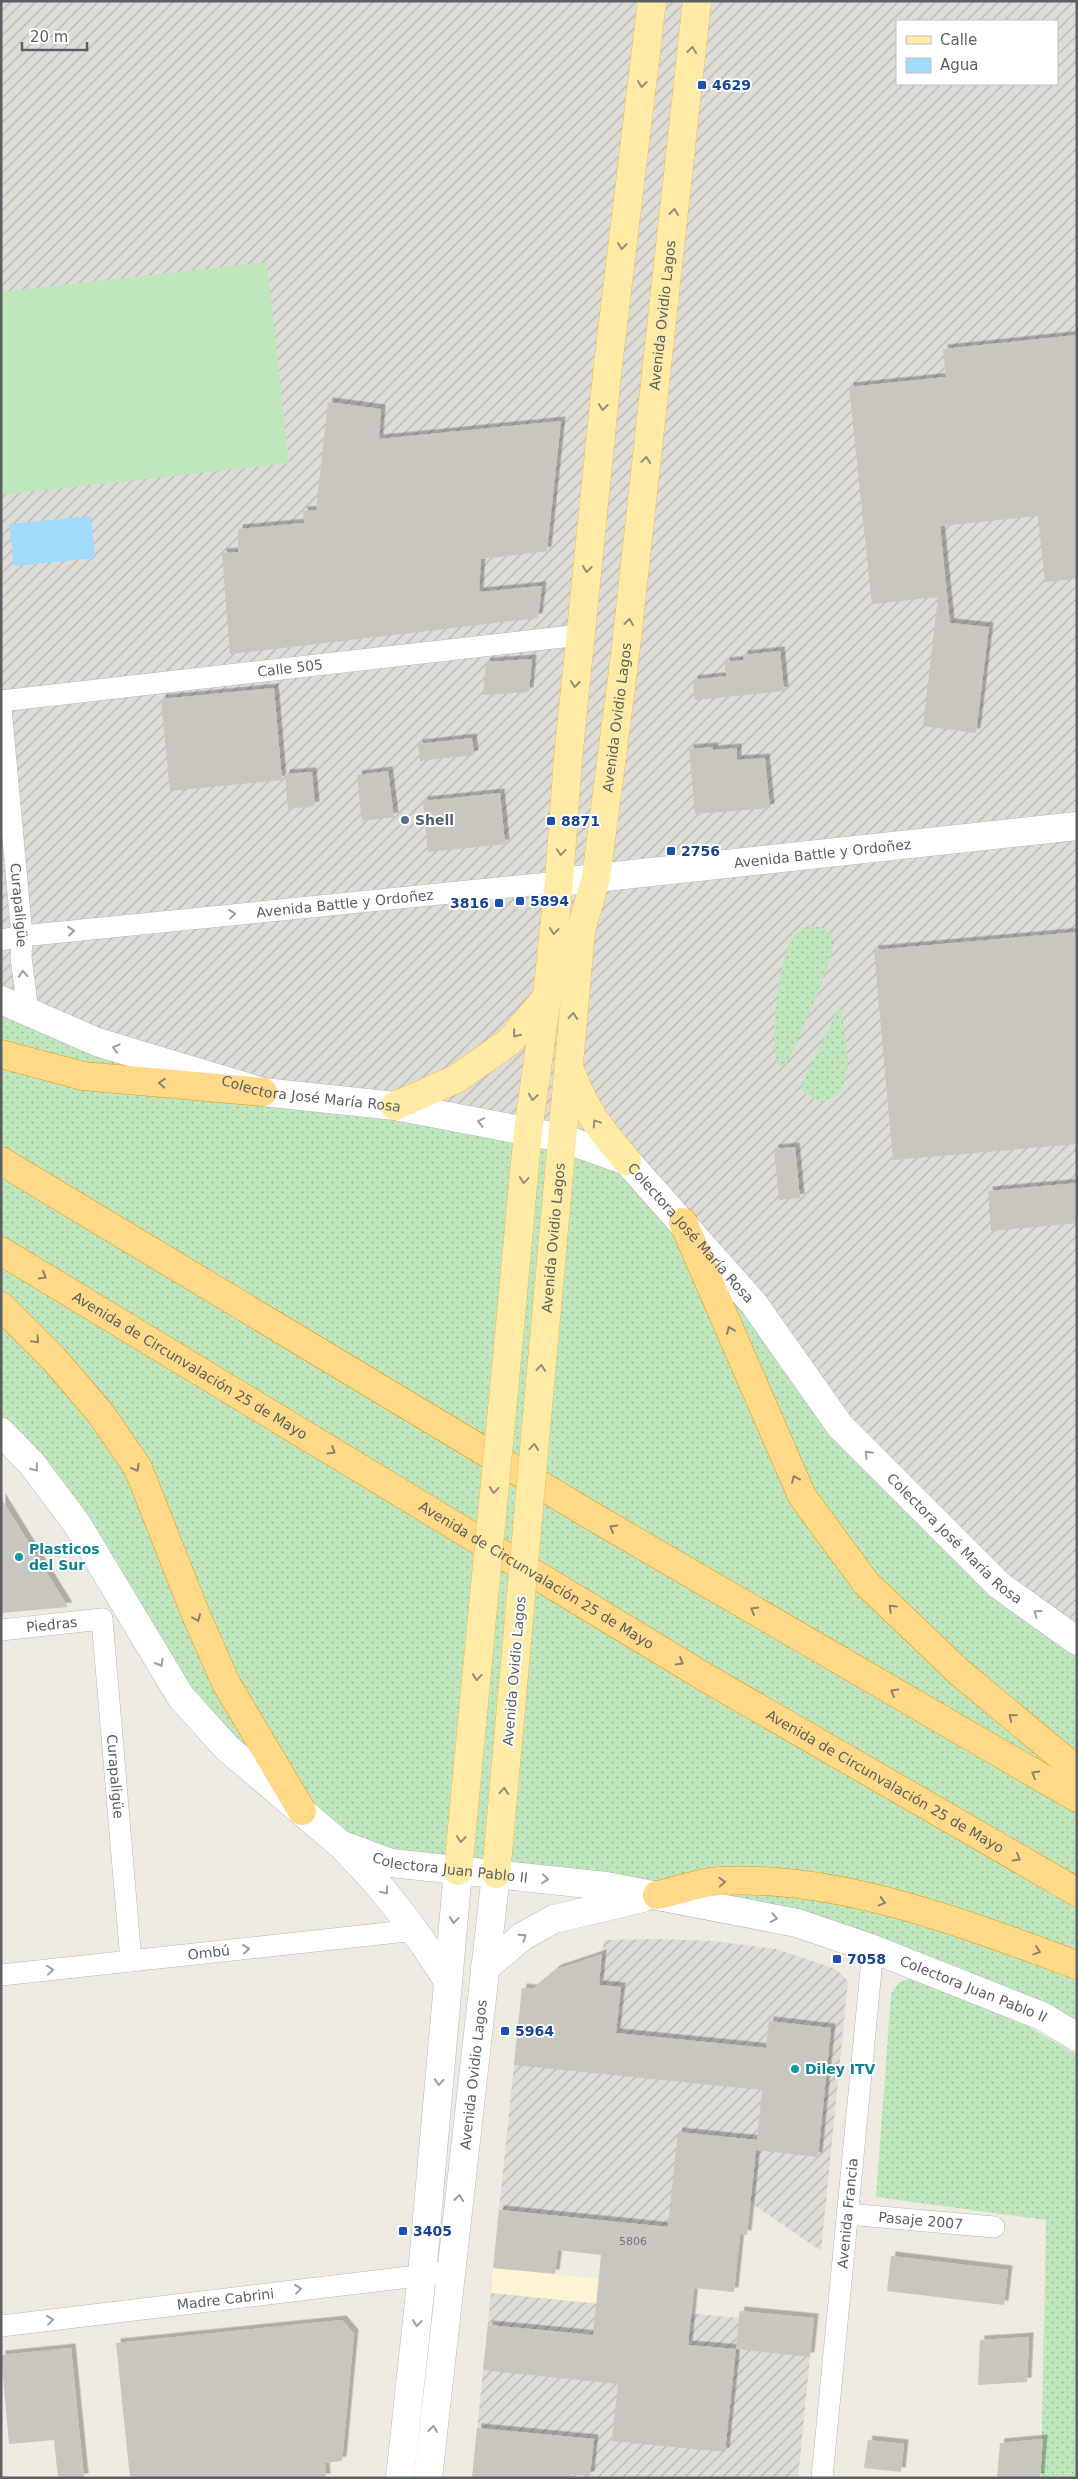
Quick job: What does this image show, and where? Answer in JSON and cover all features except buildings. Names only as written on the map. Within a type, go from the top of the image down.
[{"type":"highway","points":[[1,1054],[83,1076],[263,1092]]},
{"type":"highway","points":[[1,1162],[583,1511],[1077,1798]]},
{"type":"highway","points":[[683,1222],[802,1496],[866,1583],[959,1672],[1077,1770]]},
{"type":"highway","name":"Avenida de Circunvalación 25 de Mayo","points":[[1,1251],[708,1679],[1077,1892]]},
{"type":"highway","points":[[1,1306],[54,1359],[101,1414],[138,1468],[196,1615],[226,1683],[302,1811]]},
{"type":"highway","points":[[657,1895],[718,1881],[783,1883],[846,1892],[935,1916],[1077,1965]]},
{"type":"main road","points":[[400,2478],[422,2274],[528,1131],[547,997],[559,882],[568,759],[608,366],[652,1]]},
{"type":"main road","name":"Avenida Ovidio Lagos","points":[[428,2478],[496,1874],[581,930],[596,878],[625,656],[697,1]]},
{"type":"main road","name":"Avenida Battle y Ordoñez","points":[[559,882],[1077,826]]},
{"type":"main road","points":[[395,1106],[456,1079],[510,1042],[547,997]]},
{"type":"main road","name":"Colectora José María Rosa","points":[[1,1000],[97,1042],[263,1092],[395,1106],[528,1131],[562,1138],[626,1161],[683,1222],[754,1304],[840,1426],[999,1585],[1077,1641]]},
{"type":"main road","points":[[568,1065],[582,1100],[599,1128],[626,1161]]},
{"type":"main road","name":"Colectora Juan Pablo II","points":[[1,1432],[32,1464],[77,1524],[181,1698],[227,1748],[340,1844],[392,1863],[606,1886],[797,1923],[873,1949],[1042,2016],[1077,2037]]},
{"type":"main road","points":[[340,1844],[378,1882],[416,1930],[448,1981]]},
{"type":"main road","points":[[486,1968],[523,1936],[554,1919],[657,1895]]},
{"type":"street","name":"Calle 505","points":[[1,701],[580,635]]},
{"type":"street","name":"Curapaligüe","points":[[1,708],[22,936],[21,957],[28,1012]]},
{"type":"street","name":"Avenida Battle y Ordoñez","points":[[1,940],[22,936],[559,882]]},
{"type":"street","points":[[102,1619],[123,1599]]},
{"type":"street","name":"Curapaligüe","points":[[102,1619],[131,1961]]},
{"type":"street","name":"Piedras","points":[[1,1630],[102,1619]]},
{"type":"street","name":"Ombú","points":[[1,1975],[416,1930]]},
{"type":"street","name":"Avenida Francia","points":[[822,2478],[873,1949]]},
{"type":"street","name":"Pasaje 2007","points":[[848,2214],[994,2227]]},
{"type":"street","name":"Madre Cabrini","points":[[1,2326],[451,2272]]},
{"type":"shaded area","points":[[1,1],[1077,1],[1077,1641],[263,1092],[1,1000]]},
{"type":"shaded area","points":[[604,1940],[713,1941],[776,1949],[836,1969],[848,1981],[821,2251],[751,2203],[747,2235],[499,2210],[522,1988],[537,1990],[538,1985],[557,1969],[602,1954]]},
{"type":"shaded area","points":[[493,2268],[599,2279],[597,2304],[491,2293]]},
{"type":"shaded area","points":[[491,2293],[738,2318],[740,2311],[814,2318],[798,2478],[472,2478]]},
{"type":"green space","points":[[267,262],[289,463],[1,495],[1,292]]},
{"type":"green space","points":[[808,926],[820,927],[826,930],[833,940],[833,949],[807,1020],[787,1063],[782,1067],[778,1066],[774,1038],[779,981],[783,963],[793,937]]},
{"type":"green space","points":[[1,1000],[97,1042],[627,1161],[840,1426],[1077,1641],[1077,2037],[844,1940],[391,1863],[227,1748],[1,1432]]},
{"type":"green space","points":[[840,1005],[847,1048],[848,1064],[846,1078],[841,1090],[832,1098],[817,1102],[803,1091],[802,1083]]},
{"type":"green space","points":[[914,1978],[1027,2026],[1077,2055],[1077,2478],[1041,2478],[1046,2220],[876,2197],[891,1994],[899,1982]]},
{"type":"water","points":[[91,516],[95,558],[14,566],[9,524]]},
{"type":"place","name":"4629","points":[[702,85]]},
{"type":"place","name":"Shell","points":[[405,820]]},
{"type":"place","name":"8871","points":[[551,821]]},
{"type":"place","name":"2756","points":[[671,851]]},
{"type":"place","name":"5894","points":[[520,901]]},
{"type":"place","name":"3816","points":[[499,903]]},
{"type":"place","name":"Plasticos del Sur","points":[[19,1557]]},
{"type":"place","name":"7058","points":[[837,1959]]},
{"type":"place","name":"5964","points":[[505,2031]]},
{"type":"place","name":"Diley ITV","points":[[795,2069]]},
{"type":"place","name":"3405","points":[[403,2231]]}]
